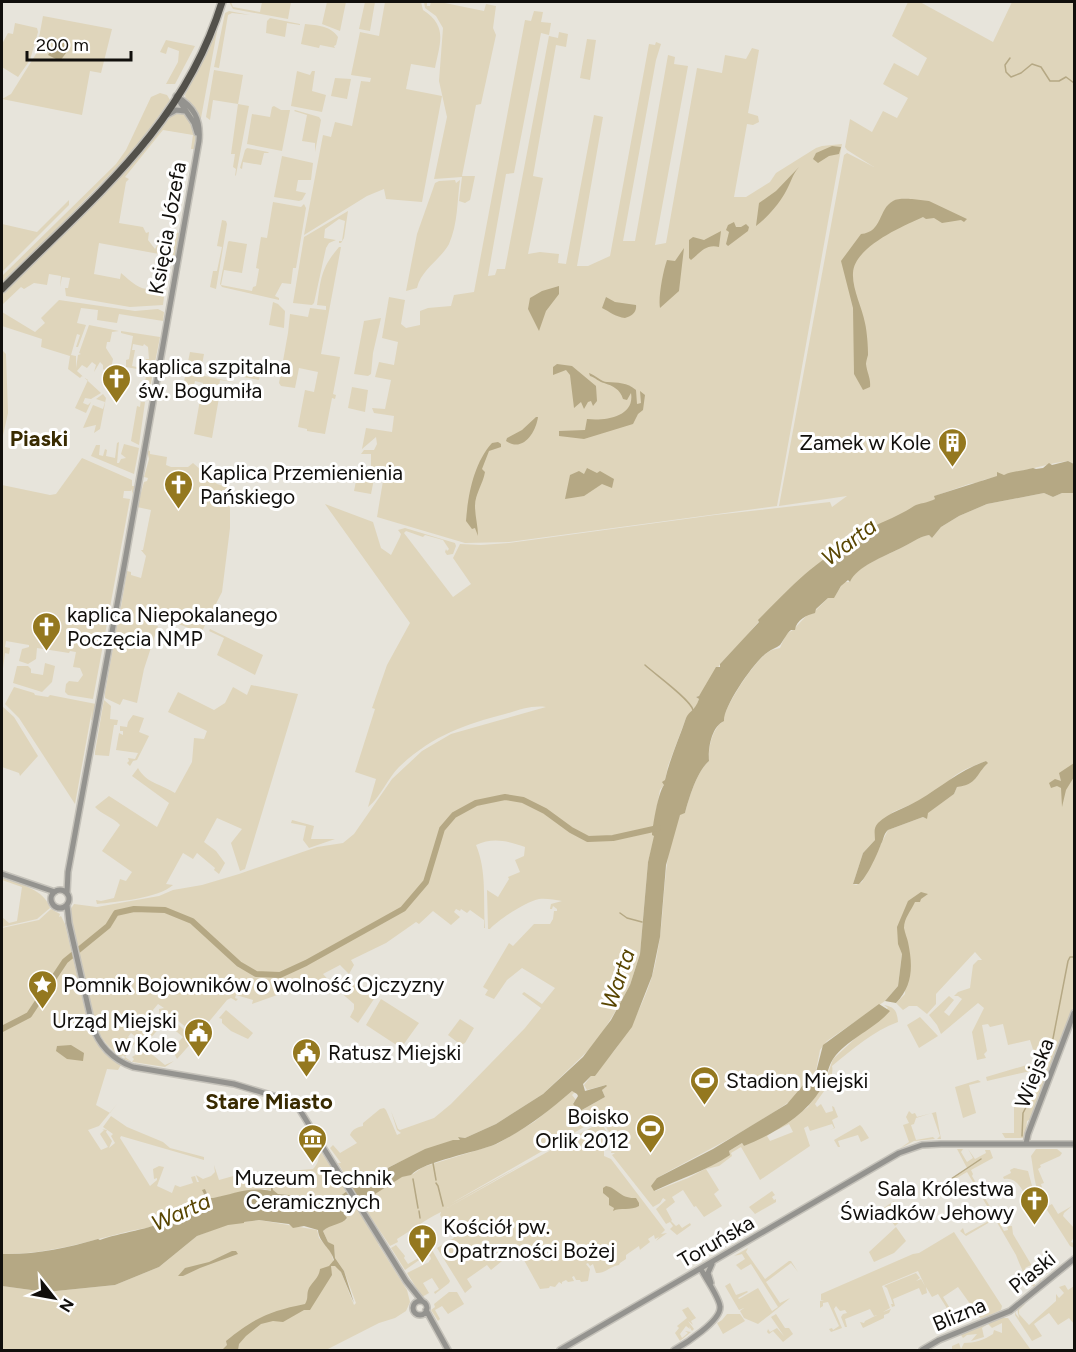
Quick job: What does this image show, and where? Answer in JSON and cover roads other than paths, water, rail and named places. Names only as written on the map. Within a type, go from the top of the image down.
[{"type":"main road","points":[[2,289],[135,156],[167,115],[179,99],[203,52],[220,2]]},
{"type":"main road","points":[[104,187],[179,99],[220,2]]},
{"type":"street","name":"Księcia Józefa","points":[[179,99],[196,127],[199,141]]},
{"type":"street","name":"Księcia Józefa","points":[[68,872],[199,141],[199,123],[194,113],[179,99]]},
{"type":"street","points":[[167,115],[178,110],[186,111]]},
{"type":"street","points":[[68,872],[69,923],[95,1033],[104,1047],[116,1059],[137,1068],[231,1083],[293,1104],[305,1115],[406,1281],[426,1305],[433,1325],[448,1350]]},
{"type":"street","points":[[68,872],[55,894],[53,904],[69,923]]},
{"type":"street","points":[[2,874],[55,894],[67,893]]},
{"type":"street","points":[[58,908],[67,905]]},
{"type":"street","name":"Wiejska","points":[[1026,1144],[1074,1013]]},
{"type":"street","name":"Toruńska","points":[[560,1350],[713,1263],[898,1153],[928,1145],[1074,1144]]},
{"type":"street","name":"Piaski","points":[[1010,1311],[1074,1259]]},
{"type":"street","points":[[680,1350],[717,1317],[720,1305],[708,1275],[713,1263]]},
{"type":"street","points":[[700,1269],[716,1296]]},
{"type":"street","points":[[406,1281],[413,1297],[414,1311],[433,1325]]},
{"type":"street","points":[[414,1304],[422,1301]]},
{"type":"street","points":[[420,1314],[426,1310]]},
{"type":"street","name":"Blizna","points":[[922,1350],[939,1340],[1010,1311]]},
{"type":"street","points":[[674,1350],[685,1344]]},
{"type":"water","points":[[58,39],[67,44],[66,53],[60,61],[48,55]]},
{"type":"water","points":[[832,146],[841,147],[839,154],[829,156],[818,163],[813,159],[816,153]]},
{"type":"water","points":[[799,167],[779,202],[756,226],[759,203],[776,191]]},
{"type":"water","points":[[897,199],[929,201],[967,219],[964,222],[961,220],[942,223],[934,218],[923,217],[870,246],[855,263],[853,279],[866,327],[868,355],[866,364],[870,384],[870,387],[863,390],[854,374],[853,308],[841,261],[861,234],[877,225],[888,205]]},
{"type":"water","points":[[734,222],[736,227],[746,224],[749,227],[748,231],[728,246],[726,244],[729,232],[726,230],[728,225]]},
{"type":"water","points":[[721,231],[719,247],[707,248],[691,260],[689,258],[689,240],[693,237],[704,240]]},
{"type":"water","points":[[684,248],[679,291],[660,308],[661,284],[667,260],[675,261]]},
{"type":"water","points":[[559,286],[559,294],[546,311],[539,331],[528,309],[530,298],[542,291]]},
{"type":"water","points":[[606,297],[615,302],[636,305],[636,310],[625,318],[616,315],[602,308]]},
{"type":"water","points":[[557,364],[572,366],[596,386],[597,401],[593,406],[591,401],[588,402],[584,409],[581,402],[574,408],[570,375],[566,370],[553,375],[553,367]]},
{"type":"water","points":[[589,373],[605,382],[622,383],[633,387],[636,390],[637,404],[641,403],[640,391],[645,395],[643,410],[633,424],[584,439],[559,436],[559,431],[585,430],[587,419],[617,416],[624,412],[631,401],[631,393],[627,400],[623,399],[616,388],[590,376]]},
{"type":"water","points":[[538,417],[535,429],[523,443],[512,444],[506,441],[507,438],[522,430]]},
{"type":"water","points":[[498,442],[501,447],[489,451],[482,469],[485,472],[483,481],[476,497],[478,536],[475,528],[472,529],[466,521],[470,490],[476,469],[486,451],[492,443]]},
{"type":"water","name":"Warta","points":[[1068,461],[1074,464],[1074,493],[1062,493],[1053,497],[1044,493],[987,504],[941,527],[932,538],[929,535],[921,537],[872,562],[858,572],[850,582],[848,580],[841,586],[834,598],[828,598],[816,609],[815,613],[800,621],[795,630],[789,632],[780,645],[768,652],[756,664],[734,695],[724,721],[713,733],[709,761],[697,778],[685,813],[680,815],[666,865],[660,937],[652,976],[632,1027],[595,1076],[591,1076],[583,1084],[585,1091],[606,1085],[602,1090],[605,1097],[580,1111],[573,1104],[578,1096],[572,1091],[506,1139],[402,1177],[348,1211],[345,1220],[323,1231],[328,1242],[334,1245],[335,1258],[344,1271],[354,1303],[341,1272],[335,1266],[331,1266],[332,1275],[310,1310],[304,1310],[283,1322],[273,1321],[261,1324],[246,1336],[239,1344],[238,1350],[222,1350],[227,1345],[226,1341],[254,1321],[272,1313],[305,1304],[309,1288],[320,1269],[329,1266],[334,1260],[320,1238],[318,1230],[304,1226],[293,1228],[289,1224],[259,1220],[228,1225],[197,1236],[159,1267],[115,1285],[46,1292],[2,1286],[2,1254],[50,1250],[153,1226],[165,1220],[166,1212],[171,1210],[173,1212],[207,1200],[202,1190],[205,1189],[209,1198],[249,1190],[271,1191],[271,1178],[273,1190],[278,1194],[311,1197],[315,1200],[332,1196],[339,1197],[347,1191],[351,1183],[356,1184],[425,1149],[460,1140],[458,1137],[465,1138],[496,1124],[543,1094],[583,1057],[611,1020],[630,985],[640,954],[648,862],[654,836],[652,835],[656,809],[664,785],[662,782],[665,780],[686,718],[696,706],[699,699],[696,697],[699,696],[716,667],[720,667],[720,664],[759,622],[758,620],[802,576],[871,528],[916,505],[935,499],[934,496],[997,476],[997,472],[1004,475],[1043,468],[1049,463],[1052,465]]},
{"type":"water","points":[[587,468],[597,473],[600,471],[614,479],[612,488],[602,484],[584,496],[565,499],[570,475],[579,471],[584,474]]},
{"type":"water","points":[[986,761],[988,763],[969,784],[957,787],[954,794],[928,813],[927,819],[923,817],[888,830],[865,876],[859,884],[853,884],[863,853],[875,840],[875,829],[878,823],[959,774]]},
{"type":"water","points":[[1074,763],[1074,777],[1066,790],[1062,807],[1061,788],[1057,786],[1051,788],[1049,783],[1055,779],[1061,781],[1059,773]]},
{"type":"water","points":[[921,892],[928,894],[920,902],[915,902],[904,924],[911,959],[909,982],[896,1003],[885,1001],[898,986],[902,954],[898,944],[897,927],[908,901]]},
{"type":"water","points":[[879,1004],[890,1011],[839,1052],[831,1063],[821,1089],[797,1116],[766,1136],[744,1146],[742,1143],[729,1151],[730,1155],[712,1166],[654,1191],[651,1186],[657,1178],[713,1149],[787,1104],[804,1084],[805,1078],[814,1080],[823,1045]]},
{"type":"water","points":[[71,1045],[84,1053],[83,1061],[67,1059],[56,1051],[57,1046]]},
{"type":"water","points":[[606,1186],[626,1197],[636,1198],[639,1206],[613,1211],[614,1208],[609,1205],[609,1198],[603,1193],[603,1188]]},
{"type":"water","points":[[232,1251],[238,1254],[178,1276],[185,1268],[209,1262]]},
{"type":"waterway","points":[[1010,58],[1005,65],[1006,72],[1011,77],[1021,73],[1032,64],[1041,67],[1050,81],[1059,81],[1066,77],[1074,83]]},
{"type":"waterway","points":[[645,665],[680,694],[693,710]]},
{"type":"waterway","points":[[2,1029],[29,1015],[65,961],[108,926],[116,913],[134,909],[165,910],[192,921],[239,964],[256,974],[280,975],[403,909],[426,882],[442,829],[454,815],[476,803],[505,797],[523,800],[545,811],[588,839],[613,838],[658,828]]},
{"type":"waterway","points":[[620,913],[627,918],[642,922]]},
{"type":"waterway","points":[[1022,1136],[1023,1113],[1050,1054],[1068,961],[1070,957],[1074,957]]},
{"type":"waterway","points":[[936,1189],[981,1159]]},
{"type":"waterway","points":[[433,1163],[436,1180]]},
{"type":"waterway","points":[[413,1179],[418,1208]]},
{"type":"waterway","points":[[436,1183],[443,1206]]},
{"type":"waterway","points":[[419,1211],[420,1218]]},
{"type":"place","name":"kaplica szpitalna św. Bogumiła","points":[[117,404]]},
{"type":"place","name":"Zamek w Kole","points":[[952,468]]},
{"type":"place","name":"Kaplica Przemienienia Pańskiego","points":[[179,510]]},
{"type":"place","name":"kaplica Niepokalanego Poczęcia NMP","points":[[46,652]]},
{"type":"place","name":"Pomnik Bojowników o wolność Ojczyzny","points":[[42,1010]]},
{"type":"place","name":"Urząd Miejski w Kole","points":[[198,1058]]},
{"type":"place","name":"Ratusz Miejski","points":[[307,1078]]},
{"type":"place","name":"Stadion Miejski","points":[[705,1106]]},
{"type":"place","name":"Boisko Orlik 2012","points":[[650,1154]]},
{"type":"place","name":"Muzeum Technik Ceramicznych","points":[[313,1164]]},
{"type":"place","name":"Sala Królestwa Świadków Jehowy","points":[[1035,1226]]},
{"type":"place","name":"Kościół pw. Opatrzności Bożej","points":[[422,1264]]},
{"type":"district","name":"Piaski","points":[[39,438]]},
{"type":"district","name":"Stare Miasto","points":[[269,1101]]}]
